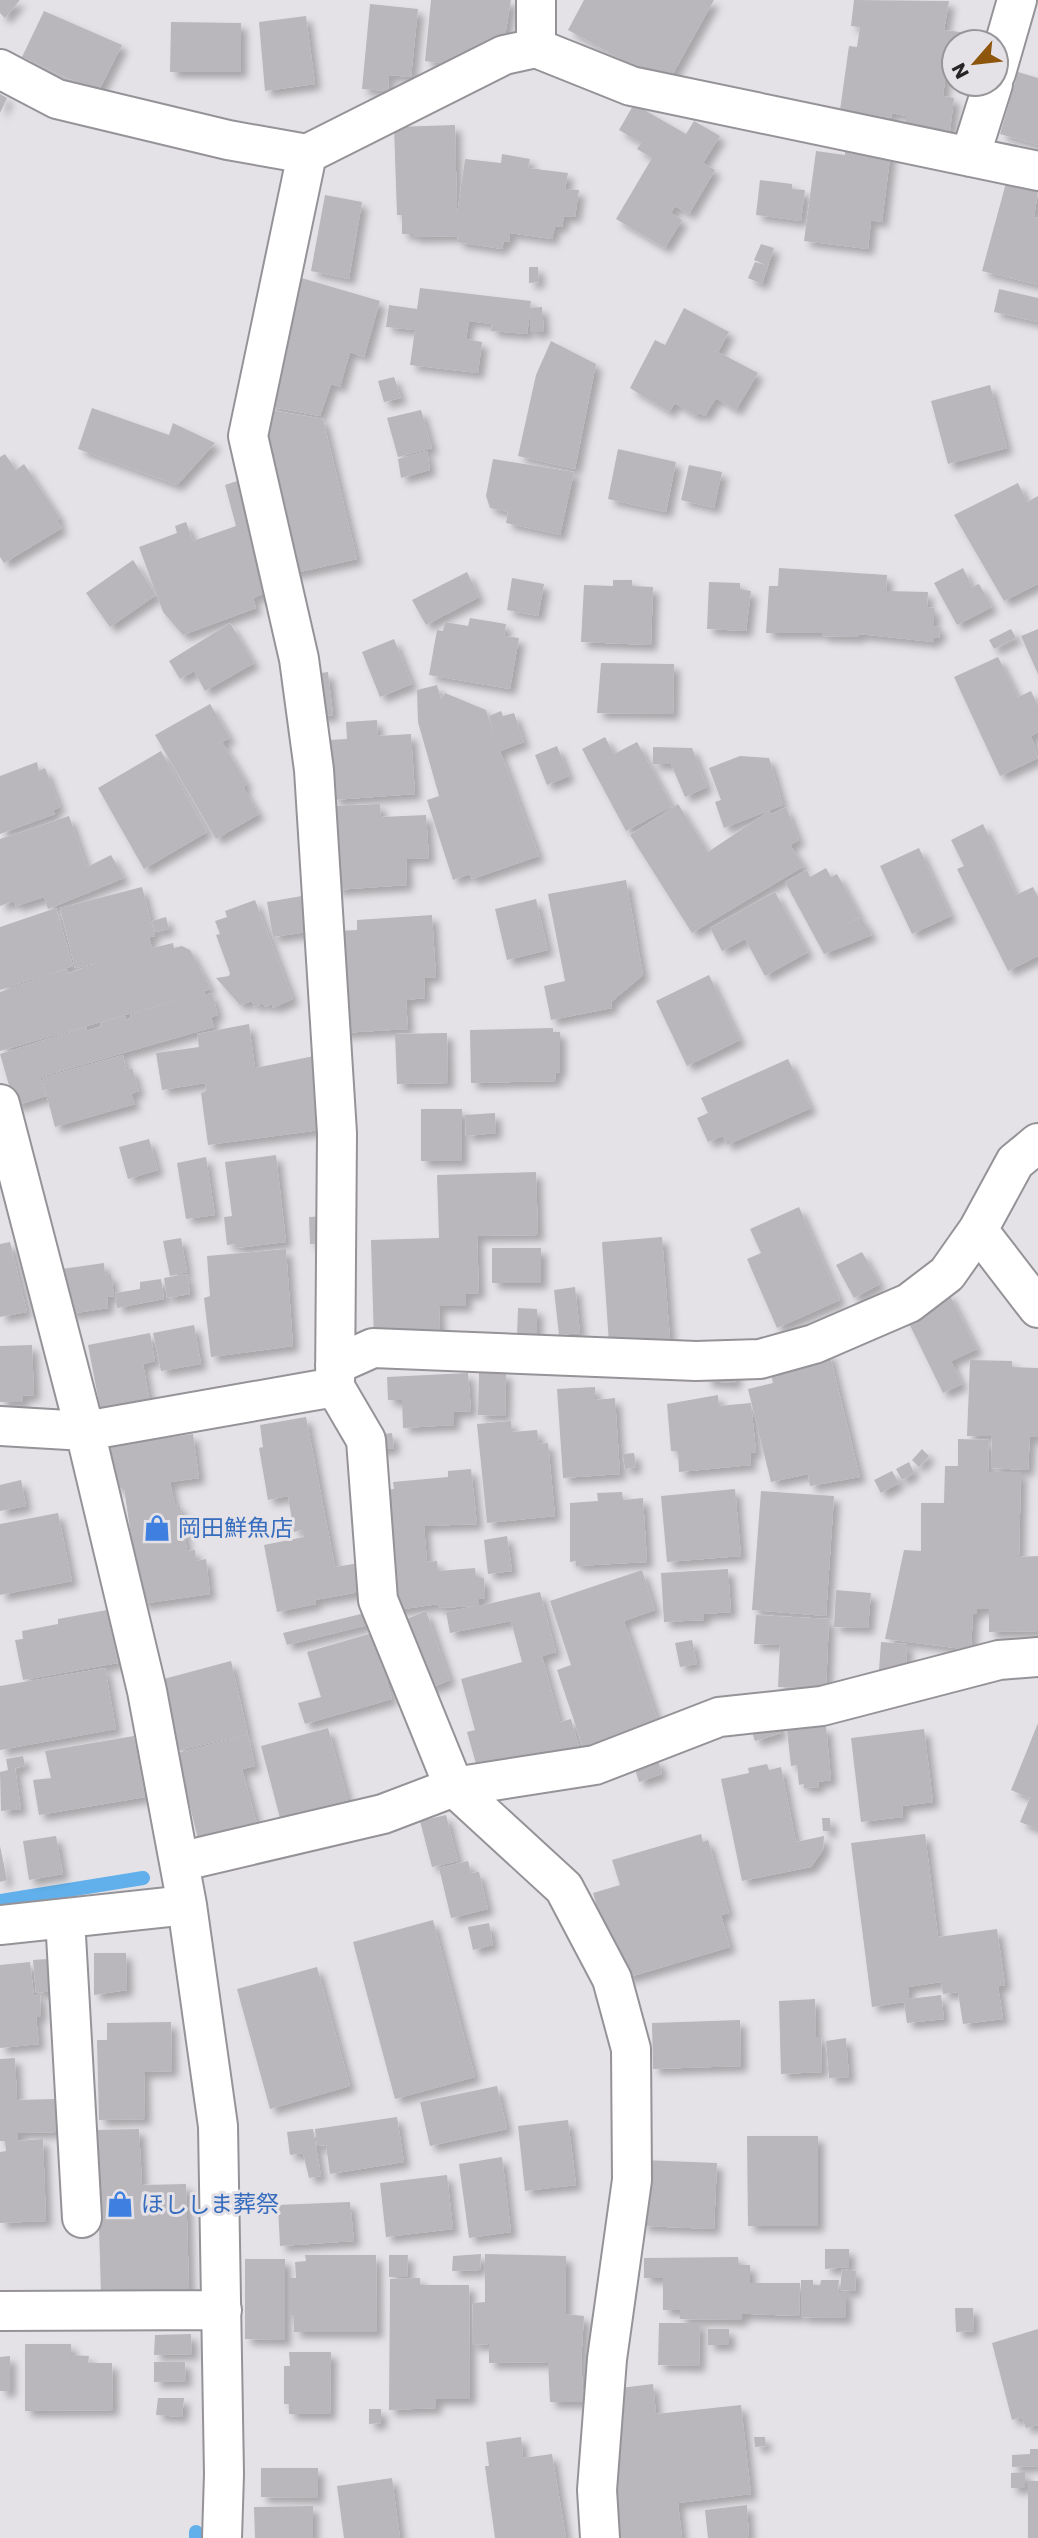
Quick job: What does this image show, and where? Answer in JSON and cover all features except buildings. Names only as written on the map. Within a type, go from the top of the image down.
[{"type":"street","points":[[536,0],[536,48]]},
{"type":"street","points":[[1009,28],[1017,0]]},
{"type":"street","points":[[0,69],[57,99],[228,141],[307,154],[504,55],[536,48],[631,86],[1038,171]]},
{"type":"street","points":[[970,157],[989,98]]},
{"type":"street","points":[[307,154],[247,436],[299,659],[314,770],[337,1133],[335,1376],[366,1440],[378,1600],[454,1787],[564,1888],[612,1979],[631,2049],[632,2180],[607,2359],[597,2490],[600,2538]]},
{"type":"street","points":[[0,1104],[85,1431],[147,1691],[187,1905],[218,2126],[222,2310],[222,2538]]},
{"type":"street","points":[[0,1426],[85,1431],[335,1376],[373,1348],[696,1361],[760,1359],[814,1345],[909,1303],[947,1274],[978,1230],[1015,1163],[1038,1143]]},
{"type":"street","points":[[978,1230],[1038,1308]]},
{"type":"street","points":[[179,1862],[383,1814],[454,1787],[595,1765],[719,1717],[822,1706],[999,1660],[1038,1657]]},
{"type":"street","points":[[0,1925],[187,1905]]},
{"type":"street","points":[[65,1918],[82,2218]]},
{"type":"street","points":[[0,2311],[222,2310]]},
{"type":"waterway","points":[[0,1901],[143,1878]]},
{"type":"waterway","points":[[196,2532],[196,2538]]},
{"type":"place","name":"岡田鮮魚店","points":[[157,1528]]},
{"type":"place","name":"ほししま葬祭","points":[[120,2204]]}]
